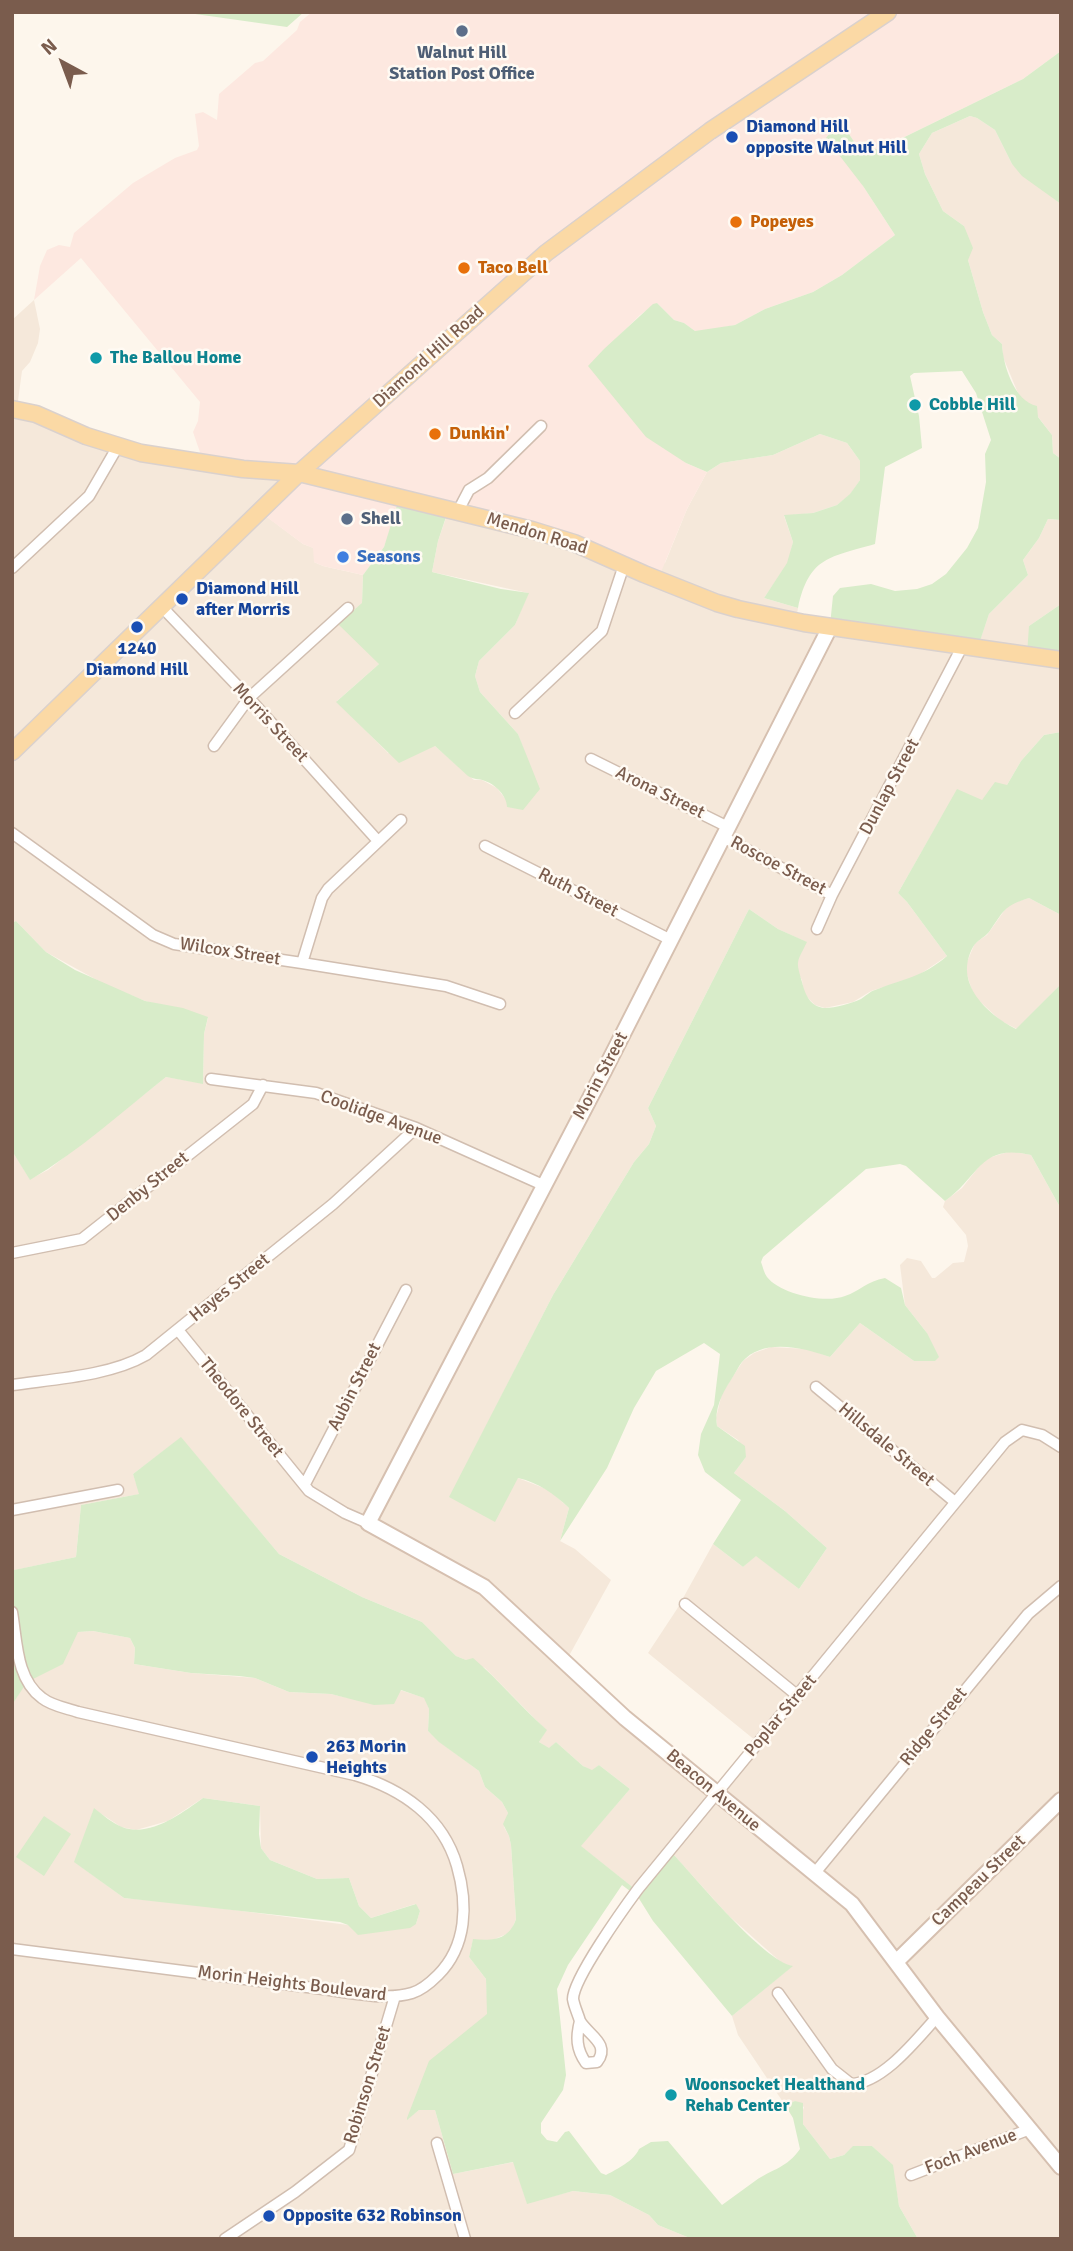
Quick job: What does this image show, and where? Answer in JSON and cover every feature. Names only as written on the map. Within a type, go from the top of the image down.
[{"type":"main road","name":"Diamond Hill Road","points":[[12,752],[299,473],[452,335],[570,234],[700,138],[888,12]]},
{"type":"main road","name":"Mendon Road","points":[[12,409],[36,414],[86,436],[141,453],[209,464],[299,473],[458,511],[574,543],[717,603],[830,626],[1061,660]]},
{"type":"street","points":[[458,511],[469,490],[488,478],[541,426]]},
{"type":"street","points":[[12,568],[89,496],[118,446]]},
{"type":"street","points":[[515,713],[602,631],[624,565]]},
{"type":"street","name":"Morris Street","points":[[161,606],[377,841]]},
{"type":"street","points":[[214,746],[248,698],[348,608]]},
{"type":"street","name":"Morin Street","points":[[368,1524],[671,940],[830,626]]},
{"type":"street","name":"Dunlap Street","points":[[817,929],[832,895],[963,646]]},
{"type":"street","name":"Arona Street","points":[[591,758],[726,832]]},
{"type":"street","name":"Wilcox Street","points":[[12,833],[153,935],[174,944],[302,963],[322,898],[328,889],[401,820]]},
{"type":"street","name":"Roscoe Street","points":[[726,832],[832,895]]},
{"type":"street","name":"Ruth Street","points":[[485,846],[671,940]]},
{"type":"street","points":[[302,963],[446,986],[500,1004]]},
{"type":"street","name":"Coolidge Avenue","points":[[211,1079],[316,1094],[416,1128],[543,1185]]},
{"type":"street","name":"Denby Street","points":[[12,1253],[82,1239],[253,1104],[263,1085]]},
{"type":"street","name":"Hayes Street","points":[[12,1385],[109,1369],[136,1361],[333,1204],[416,1128]]},
{"type":"street","name":"Aubin Street","points":[[305,1484],[406,1290]]},
{"type":"street","name":"Theodore Street","points":[[178,1330],[305,1484]]},
{"type":"street","name":"Hillsdale Street","points":[[816,1387],[955,1502]]},
{"type":"street","name":"Poplar Street","points":[[580,2021],[574,2002],[576,1987],[626,1906],[1005,1442],[1022,1430],[1042,1435],[1061,1447]]},
{"type":"street","name":"Beacon Avenue","points":[[305,1484],[309,1490],[345,1513],[484,1587],[625,1718],[859,1911],[937,2017],[1061,2167]]},
{"type":"street","points":[[12,1510],[118,1489]]},
{"type":"street","name":"Ridge Street","points":[[814,1874],[1006,1639],[1037,1605],[1061,1586]]},
{"type":"street","points":[[685,1604],[798,1696]]},
{"type":"street","name":"Morin Heights Boulevard","points":[[12,1612],[24,1674],[32,1689],[41,1698],[54,1705],[373,1781],[396,1790],[428,1816],[444,1836],[458,1869],[463,1893],[460,1942],[445,1968],[430,1983],[412,1993],[395,1996],[12,1949]]},
{"type":"street","name":"Campeau Street","points":[[897,1962],[1061,1800]]},
{"type":"street","points":[[778,1993],[832,2069],[851,2084],[873,2078],[885,2070],[937,2017]]},
{"type":"street","name":"Robinson Street","points":[[225,2239],[336,2163],[349,2150],[395,1996]]},
{"type":"street","name":"Foch Avenue","points":[[911,2175],[1030,2129]]},
{"type":"street","points":[[437,2143],[465,2239]]},
{"type":"shaded area","points":[[312,12],[1061,12],[1061,51],[1023,79],[880,149],[859,149],[845,128],[863,186],[895,235],[842,275],[813,292],[765,309],[735,325],[702,331],[695,331],[674,320],[657,303],[640,315],[598,357],[686,463],[707,472],[687,509],[659,577],[447,509],[393,524],[384,547],[363,575],[314,562],[313,548],[303,544],[261,513],[297,479],[203,461],[193,432],[198,421],[200,402],[81,258],[34,300],[40,266],[47,250],[59,245],[70,247],[74,233],[133,183],[175,158],[197,150],[199,146],[195,114],[203,112],[217,120],[219,94],[255,63],[263,61],[297,30],[300,22]]},
{"type":"shaded area","points":[[970,116],[995,130],[1012,164],[1061,204],[1061,459],[1053,453],[1052,435],[1029,405],[1020,398],[1003,357],[1002,344],[992,335],[983,312],[968,260],[964,226],[943,211],[925,174],[919,154],[932,133]]},
{"type":"shaded area","points":[[34,300],[40,329],[38,343],[30,362],[22,371],[17,408],[86,435],[297,474],[262,513],[303,544],[314,548],[314,562],[363,575],[362,603],[379,664],[337,701],[388,753],[435,746],[474,780],[482,780],[497,788],[507,801],[529,764],[518,734],[480,692],[475,676],[479,661],[515,625],[528,593],[432,572],[447,515],[665,563],[687,509],[707,472],[721,463],[773,455],[820,434],[847,443],[860,461],[860,480],[850,495],[837,505],[813,513],[784,516],[793,542],[788,563],[764,598],[798,608],[796,619],[978,646],[989,614],[1028,575],[1023,560],[1039,538],[1048,519],[1061,520],[1061,604],[1029,626],[1061,663],[1061,732],[1044,735],[1021,761],[1007,785],[982,800],[942,816],[898,893],[947,956],[916,977],[871,991],[853,1002],[825,1008],[815,1005],[804,994],[802,980],[796,970],[806,942],[778,929],[749,909],[648,1108],[656,1126],[649,1144],[634,1162],[553,1295],[450,1497],[518,1478],[549,1490],[569,1508],[560,1541],[575,1549],[611,1580],[565,1663],[713,1791],[756,1741],[648,1653],[677,1609],[713,1544],[743,1567],[756,1555],[799,1589],[827,1548],[785,1511],[734,1473],[746,1457],[738,1440],[717,1426],[716,1418],[722,1393],[743,1361],[754,1353],[771,1347],[808,1349],[830,1357],[860,1323],[914,1361],[927,1333],[905,1305],[900,1265],[907,1258],[921,1261],[932,1278],[935,1278],[953,1263],[964,1262],[968,1246],[966,1235],[943,1207],[945,1201],[962,1188],[985,1159],[1011,1151],[1031,1155],[1061,1209],[1061,2239],[918,2239],[899,2206],[892,2165],[872,2146],[853,2147],[844,2155],[830,2159],[803,2124],[801,2116],[804,2107],[795,2101],[785,2105],[738,2035],[732,2016],[792,1966],[784,1965],[728,1915],[672,1853],[640,1893],[580,1846],[630,1789],[599,1765],[592,1771],[583,1766],[556,1742],[549,1749],[539,1742],[546,1730],[485,1668],[456,1656],[422,1622],[362,1597],[279,1554],[181,1438],[133,1474],[140,1494],[81,1505],[76,1557],[12,1572],[12,1151],[30,1179],[48,1170],[166,1077],[203,1083],[204,1034],[208,1018],[145,1001],[106,985],[46,952],[16,921],[12,923],[12,320]]},
{"type":"shaded area","points":[[1029,898],[1061,915],[1061,984],[1017,1029],[1001,1021],[974,996],[967,975],[967,962],[975,943],[987,935],[1009,904]]},
{"type":"shaded area","points":[[93,1631],[130,1638],[135,1648],[134,1664],[191,1673],[255,1678],[289,1692],[331,1694],[348,1698],[400,1690],[425,1698],[429,1709],[428,1731],[479,1771],[485,1787],[502,1802],[508,1813],[504,1827],[511,1845],[516,1919],[509,1933],[490,1941],[473,1940],[469,1957],[486,1979],[488,2014],[475,2025],[407,2119],[419,2110],[435,2110],[453,2174],[514,2162],[527,2203],[573,2191],[610,2195],[649,2215],[658,2225],[692,2239],[12,2239],[12,1705],[26,1682],[78,1632]],"holes":[[[203,1798],[260,1806],[261,1848],[270,1860],[317,1879],[349,1878],[359,1906],[371,1918],[415,1904],[420,1911],[416,1924],[348,1925],[124,1898],[75,1862],[94,1809],[121,1827],[136,1830],[168,1821]]]},
{"type":"green space","points":[[181,12],[304,12],[287,27]]},
{"type":"green space","points":[[1061,51],[1061,204],[1022,176],[1012,164],[995,130],[977,118],[970,116],[932,133],[919,154],[925,174],[943,211],[964,226],[973,248],[968,260],[992,335],[1002,344],[1011,381],[1022,397],[1037,406],[1038,417],[1052,435],[1053,453],[1061,459],[1061,520],[1048,519],[1039,538],[1023,560],[1028,575],[989,614],[978,647],[830,625],[833,596],[840,588],[871,584],[895,591],[917,589],[932,584],[946,574],[967,548],[978,528],[986,482],[985,454],[991,440],[976,393],[962,371],[914,373],[910,376],[919,416],[922,448],[885,467],[875,544],[824,561],[808,578],[798,608],[764,598],[787,563],[793,542],[784,515],[813,513],[837,505],[850,494],[860,480],[860,461],[847,443],[820,434],[773,455],[721,463],[707,472],[686,463],[646,437],[588,366],[653,304],[657,303],[674,320],[695,331],[735,325],[765,309],[813,292],[842,275],[895,235],[863,186],[826,138],[833,129],[845,128],[859,149],[880,149],[1023,79]]},
{"type":"green space","points":[[399,499],[447,514],[432,572],[529,593],[515,625],[479,661],[475,676],[480,692],[518,734],[540,789],[523,810],[507,807],[503,795],[496,788],[483,780],[468,776],[435,746],[399,763],[336,702],[379,664],[338,624],[362,603],[363,575],[384,547]]},
{"type":"green space","points":[[1061,604],[1061,663],[1027,654],[1029,626]]},
{"type":"green space","points":[[1061,732],[1061,915],[1029,898],[1009,907],[973,947],[967,973],[970,985],[984,1006],[1016,1029],[1061,984],[1061,1209],[1031,1155],[1014,1153],[991,1158],[945,1201],[906,1166],[900,1164],[866,1169],[763,1257],[761,1262],[764,1272],[773,1283],[803,1296],[836,1298],[885,1278],[901,1288],[905,1305],[927,1333],[939,1357],[935,1361],[914,1361],[860,1323],[830,1357],[797,1348],[761,1349],[742,1362],[728,1385],[716,1420],[717,1426],[745,1446],[746,1457],[734,1473],[785,1511],[827,1548],[799,1589],[756,1556],[743,1567],[713,1544],[741,1500],[705,1472],[698,1455],[701,1434],[714,1405],[720,1354],[704,1343],[656,1371],[634,1408],[607,1468],[560,1541],[569,1508],[533,1483],[518,1478],[495,1522],[449,1497],[553,1295],[634,1162],[649,1144],[656,1126],[648,1108],[749,909],[778,929],[807,942],[798,962],[799,970],[807,995],[820,1007],[853,1002],[873,991],[929,969],[947,956],[898,893],[957,789],[982,800],[995,782],[1007,785],[1021,761],[1044,735]]},
{"type":"green space","points":[[16,921],[46,952],[75,970],[145,1001],[183,1008],[208,1017],[204,1034],[203,1084],[166,1077],[83,1144],[30,1180],[12,1151],[12,923]]},
{"type":"green space","points":[[181,1437],[279,1554],[362,1597],[422,1622],[456,1656],[466,1660],[473,1658],[547,1730],[539,1742],[549,1748],[556,1742],[583,1766],[592,1770],[599,1765],[630,1789],[581,1846],[640,1893],[672,1853],[748,1935],[780,1961],[793,1966],[732,2016],[653,1921],[638,1897],[622,1885],[568,1965],[557,1989],[566,2075],[563,2090],[541,2123],[541,2133],[547,2140],[557,2142],[569,2131],[601,2173],[606,2175],[625,2164],[639,2149],[651,2142],[668,2141],[722,2205],[755,2181],[785,2164],[800,2149],[793,2118],[785,2105],[795,2101],[803,2103],[803,2124],[830,2159],[844,2155],[853,2146],[872,2146],[893,2165],[899,2206],[918,2239],[692,2239],[658,2225],[649,2215],[610,2195],[573,2191],[527,2204],[513,2162],[453,2174],[435,2110],[419,2110],[407,2118],[429,2061],[487,2014],[486,1979],[469,1957],[473,1939],[499,1938],[509,1931],[516,1919],[511,1845],[503,1824],[508,1813],[502,1802],[485,1787],[479,1771],[428,1731],[429,1709],[424,1698],[401,1690],[394,1704],[374,1705],[331,1694],[289,1692],[255,1678],[191,1673],[134,1664],[135,1648],[130,1638],[93,1631],[78,1632],[63,1664],[27,1682],[12,1705],[12,1572],[76,1557],[81,1505],[139,1494],[133,1474]]},
{"type":"green space","points":[[203,1798],[260,1806],[261,1848],[270,1860],[317,1879],[349,1878],[359,1906],[371,1918],[416,1904],[420,1911],[416,1924],[410,1928],[358,1935],[348,1925],[340,1922],[124,1898],[74,1862],[94,1808],[122,1827],[144,1829],[165,1822]]},
{"type":"green space","points":[[44,1816],[71,1834],[44,1876],[16,1857]]},
{"type":"place","name":"Walnut Hill Station Post Office","points":[[462,31]]},
{"type":"place","name":"Diamond Hill opposite Walnut Hill","points":[[732,137]]},
{"type":"place","name":"Popeyes","points":[[736,222]]},
{"type":"place","name":"Taco Bell","points":[[464,268]]},
{"type":"place","name":"The Ballou Home","points":[[96,358]]},
{"type":"place","name":"Cobble Hill","points":[[915,405]]},
{"type":"place","name":"Dunkin'","points":[[435,434]]},
{"type":"place","name":"Shell","points":[[347,519]]},
{"type":"place","name":"Seasons","points":[[343,557]]},
{"type":"place","name":"Diamond Hill after Morris","points":[[182,599]]},
{"type":"place","name":"1240 Diamond Hill","points":[[137,627]]},
{"type":"place","name":"263 Morin Heights","points":[[312,1757]]},
{"type":"place","name":"Woonsocket Healthand Rehab Center","points":[[671,2095]]},
{"type":"place","name":"Opposite 632 Robinson","points":[[269,2216]]}]
